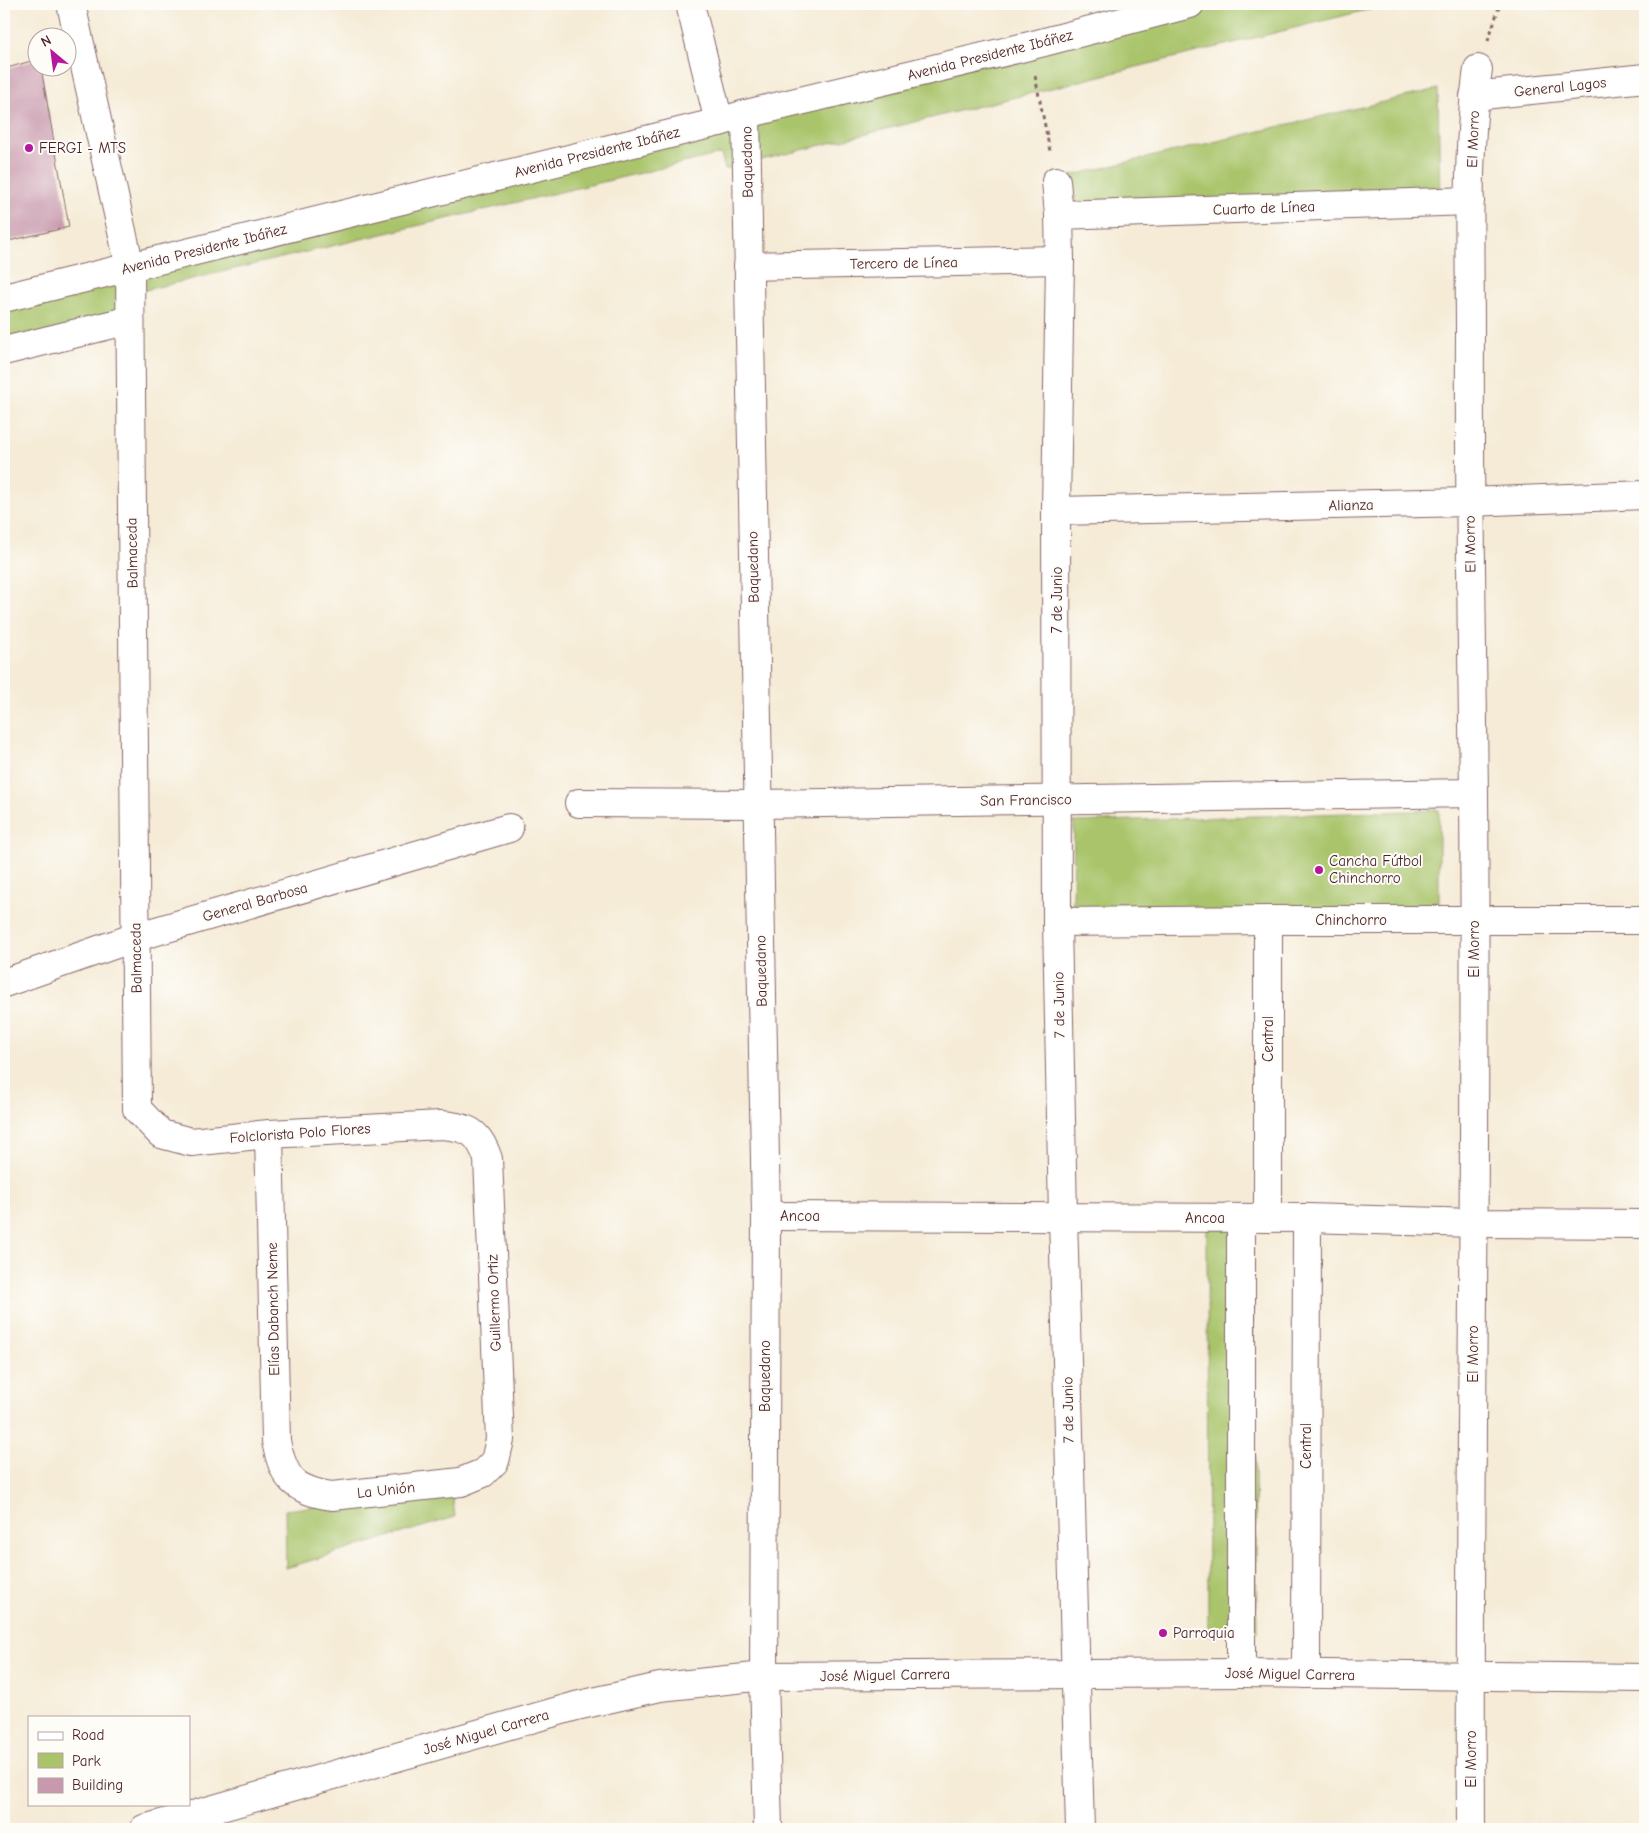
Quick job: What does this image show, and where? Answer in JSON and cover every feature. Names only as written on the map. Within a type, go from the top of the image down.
[{"type":"street","name":"Balmaceda","points":[[71,4],[130,267],[138,1109]]},
{"type":"street","name":"Baquedano","points":[[690,4],[719,122]]},
{"type":"street","name":"Avenida Presidente Ibáñez","points":[[4,298],[746,114],[1029,46],[1190,4]]},
{"type":"street","name":"General Lagos","points":[[1476,82],[1645,78]]},
{"type":"street","name":"El Morro","points":[[1471,1829],[1470,1677],[1475,920],[1470,502],[1470,202],[1476,82]]},
{"type":"street","name":"Baquedano","points":[[746,114],[766,1216],[764,1676],[768,1829]]},
{"type":"street","name":"7 de Junio","points":[[1056,181],[1060,260],[1056,511],[1057,922],[1080,1829]]},
{"type":"street","name":"Cuarto de Línea","points":[[1059,215],[1470,202]]},
{"type":"street","name":"Tercero de Línea","points":[[748,266],[1060,260]]},
{"type":"street","points":[[4,351],[130,320]]},
{"type":"street","name":"Alianza","points":[[1056,511],[1470,502],[1645,495]]},
{"type":"street","name":"San Francisco","points":[[579,803],[758,804],[1474,793]]},
{"type":"street","name":"General Barbosa","points":[[4,984],[136,937],[509,828]]},
{"type":"street","name":"Central","points":[[1268,920],[1268,1218]]},
{"type":"street","name":"Chinchorro","points":[[1057,922],[1645,920]]},
{"type":"street","name":"Folclorista Polo Flores","points":[[138,1109],[161,1134],[192,1142],[269,1134],[441,1125],[459,1126],[474,1132]]},
{"type":"street","name":"Guillermo Ortiz","points":[[474,1132],[483,1144],[488,1159],[500,1440],[495,1461],[483,1473]]},
{"type":"street","name":"Elías Dabanch Neme","points":[[269,1134],[276,1441],[280,1462],[291,1481]]},
{"type":"street","name":"Ancoa","points":[[766,1216],[1307,1218],[1474,1223],[1645,1224]]},
{"type":"street","points":[[1240,1673],[1241,1218]]},
{"type":"street","name":"Central","points":[[1306,1674],[1307,1218]]},
{"type":"street","name":"La Unión","points":[[291,1481],[312,1493],[332,1496],[462,1482],[483,1473]]},
{"type":"street","name":"José Miguel Carrera","points":[[144,1829],[576,1706],[660,1687],[764,1676],[1240,1673],[1645,1678]]},
{"type":"path","points":[[1476,82],[1500,4]]},
{"type":"path","points":[[1029,46],[1056,181]]},
{"type":"green space","points":[[1228,4],[1391,4],[725,169],[721,154],[137,292],[136,313],[4,347],[4,303]]},
{"type":"green space","points":[[1438,89],[1440,207],[1068,209],[1065,177]]},
{"type":"green space","points":[[1439,810],[1439,914],[1073,914],[1074,822]]},
{"type":"green space","points":[[1207,1226],[1252,1226],[1257,1632],[1208,1635]]},
{"type":"green space","points":[[452,1490],[455,1517],[286,1568],[285,1510]]},
{"type":"building","name":"FERGI - MTS","points":[[28,62],[28,78],[43,78],[69,227],[4,242],[4,69]]},
{"type":"place","name":"FERGI - MTS","points":[[29,148]]},
{"type":"place","name":"Cancha Fútbol Chinchorro","points":[[1319,870]]},
{"type":"place","name":"Parroquia","points":[[1163,1633]]}]
